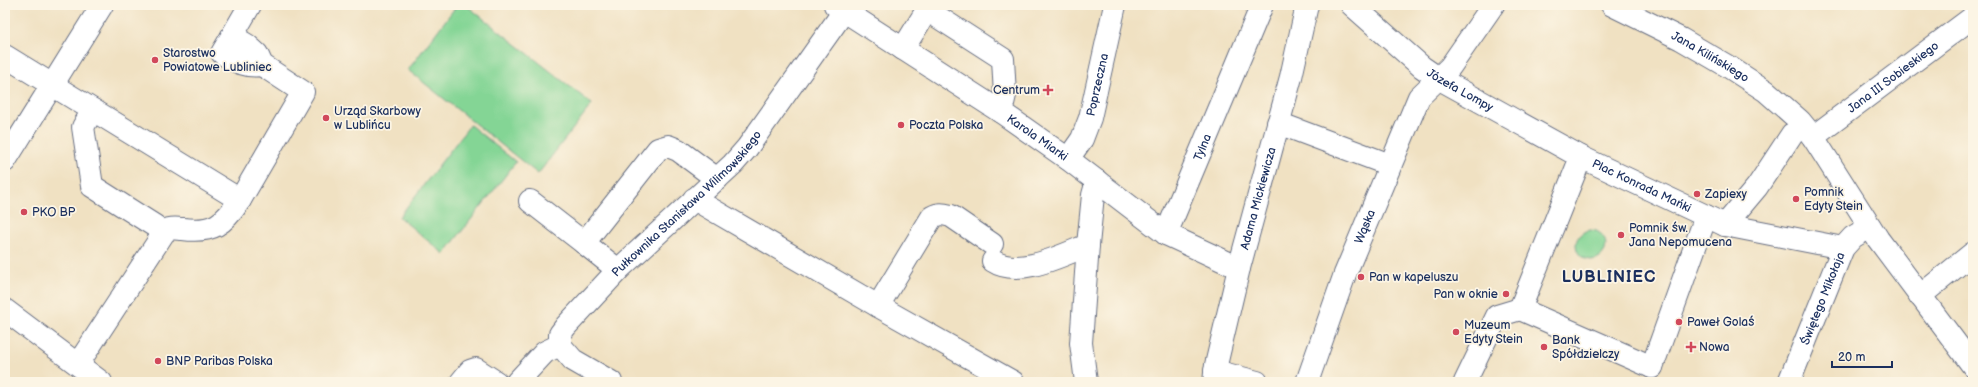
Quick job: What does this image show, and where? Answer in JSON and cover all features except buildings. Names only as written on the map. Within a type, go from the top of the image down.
[{"type":"street","points":[[5,161],[102,5]]},
{"type":"street","points":[[78,364],[165,232],[172,228],[198,231],[216,226],[233,211],[303,92],[262,65],[257,54],[247,45],[232,36],[250,5]]},
{"type":"street","name":"Poprzeczna","points":[[1068,159],[1082,139],[1090,118],[1115,5]]},
{"type":"street","name":"Tylna","points":[[1166,234],[1262,5]]},
{"type":"street","name":"Józefa Lompy","points":[[1352,5],[1422,67],[1438,78],[1581,157]]},
{"type":"street","name":"Wąska","points":[[1307,382],[1345,274],[1419,97],[1450,67],[1493,5]]},
{"type":"street","name":"Jana Kilińskiego","points":[[1612,5],[1681,40],[1729,67],[1766,91],[1802,131],[1920,296],[1973,366]]},
{"type":"street","name":"Karola Miarki","points":[[840,8],[1001,112],[1068,159],[1166,234],[1239,268]]},
{"type":"street","name":"Pułkownika Stanisława Wilimowskiego","points":[[560,345],[560,334],[566,326],[618,270],[717,179],[747,148],[840,8]]},
{"type":"street","points":[[903,49],[923,8],[1003,59],[1005,95],[1001,112]]},
{"type":"street","name":"Adama Mickiewicza","points":[[1214,377],[1239,268],[1278,124],[1305,8]]},
{"type":"street","name":"Jana III Sobieskiego","points":[[1715,220],[1757,186],[1802,131],[1973,18]]},
{"type":"street","points":[[5,56],[240,200]]},
{"type":"street","points":[[93,110],[83,127],[92,186],[155,226]]},
{"type":"street","points":[[1278,124],[1390,165]]},
{"type":"street","points":[[584,243],[658,149],[668,146],[678,150],[717,179]]},
{"type":"street","name":"Plac Konrada Mańki","points":[[1581,157],[1715,220],[1655,374],[1520,309],[1581,157]]},
{"type":"street","points":[[1086,382],[1081,343],[1093,195],[1097,181]]},
{"type":"street","points":[[694,199],[878,306],[1013,382]]},
{"type":"street","points":[[530,201],[618,270]]},
{"type":"street","points":[[878,306],[932,217],[937,214],[951,216],[1007,267],[1025,267],[1088,246]]},
{"type":"street","points":[[1715,220],[1843,248]]},
{"type":"street","name":"Świętego Mikołaja","points":[[1789,382],[1843,248],[1853,237],[1870,227]]},
{"type":"street","points":[[1920,296],[1973,254]]},
{"type":"street","points":[[1465,382],[1497,316],[1520,309]]},
{"type":"street","points":[[5,310],[101,382]]},
{"type":"street","points":[[517,382],[545,352],[560,345],[573,360],[611,382]]},
{"type":"street","points":[[461,382],[470,371],[476,369],[483,371],[496,382]]},
{"type":"street","points":[[1214,377],[1257,382]]},
{"type":"green space","points":[[457,5],[466,5],[592,104],[538,174],[408,70]]},
{"type":"green space","points":[[470,125],[516,162],[444,254],[399,217]]},
{"type":"green space","points":[[1591,230],[1601,235],[1606,245],[1601,255],[1591,260],[1581,255],[1576,245],[1581,235]]},
{"type":"place","name":"Starostwo Powiatowe Lubliniec","points":[[155,60]]},
{"type":"place","name":"Centrum","points":[[1048,90]]},
{"type":"place","name":"Urząd Skarbowy w Lublińcu","points":[[326,118]]},
{"type":"place","name":"Poczta Polska","points":[[901,125]]},
{"type":"place","name":"Zapiexy","points":[[1697,194]]},
{"type":"place","name":"Pomnik Edyty Stein","points":[[1796,199]]},
{"type":"place","name":"PKO BP","points":[[24,212]]},
{"type":"place","name":"Pomnik św. Jana Nepomucena","points":[[1621,235]]},
{"type":"place","name":"Pan w kapeluszu","points":[[1361,277]]},
{"type":"place","name":"Pan w oknie","points":[[1506,294]]},
{"type":"place","name":"Paweł Golaś","points":[[1679,322]]},
{"type":"place","name":"Muzeum Edyty Stein","points":[[1456,332]]},
{"type":"place","name":"Bank Spółdzielczy","points":[[1544,347]]},
{"type":"place","name":"Nowa","points":[[1691,347]]},
{"type":"place","name":"BNP Paribas Polska","points":[[158,361]]},
{"type":"district","name":"LUBLINIEC","points":[[1609,277]]}]
